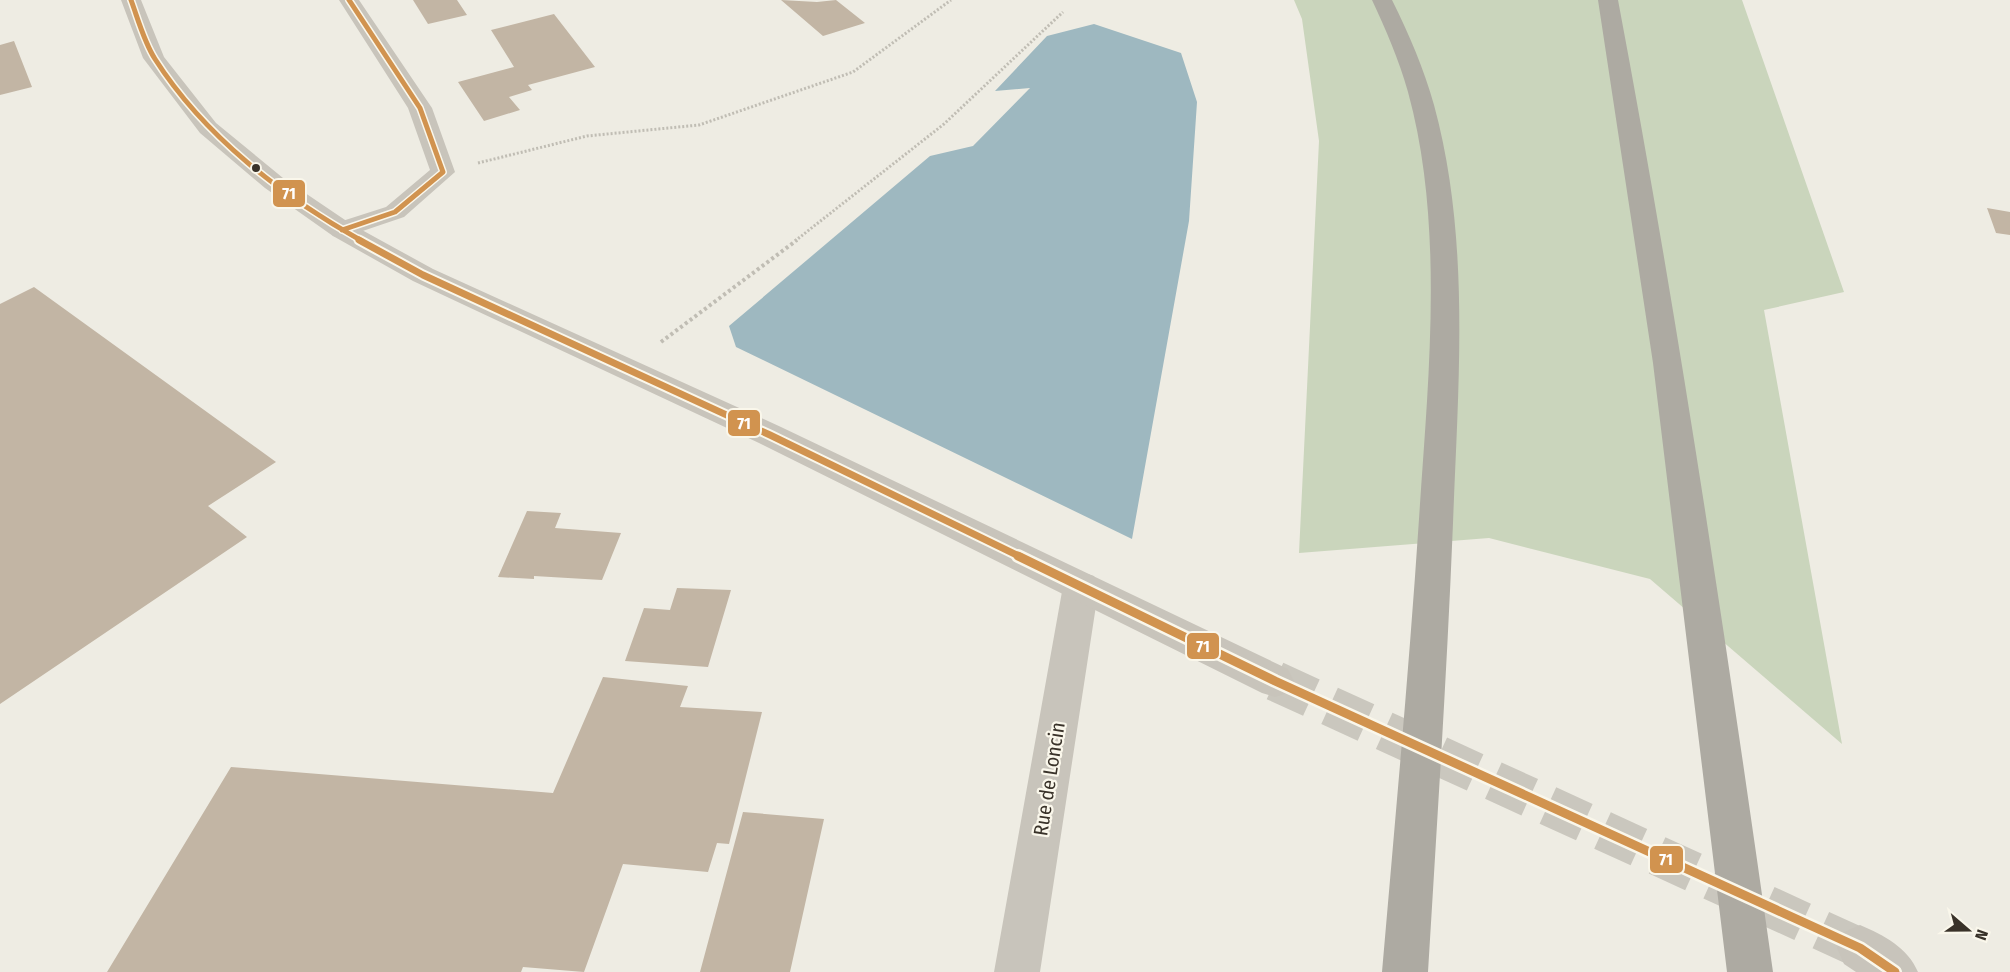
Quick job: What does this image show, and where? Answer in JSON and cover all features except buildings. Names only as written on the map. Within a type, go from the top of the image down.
[{"type":"highway","points":[[1382,0],[1402,42],[1427,123],[1442,228],[1444,351],[1433,583],[1405,972]]},
{"type":"highway","points":[[1608,0],[1644,194],[1696,549],[1750,972]]},
{"type":"street","points":[[131,0],[154,58],[208,128],[274,183],[342,230],[423,275],[770,435],[1275,681]]},
{"type":"street","points":[[342,230],[395,212],[443,172],[420,108],[349,0]]},
{"type":"street","name":"Rue de Loncin","points":[[1017,972],[1081,586]]},
{"type":"path","points":[[443,172],[587,136],[699,125],[853,72],[951,0]]},
{"type":"path","points":[[625,369],[873,182],[944,124],[1063,12]]},
{"type":"green space","points":[[1294,0],[1742,0],[1844,292],[1764,310],[1842,744],[1650,579],[1489,538],[1299,553],[1319,141],[1302,19]]},
{"type":"water","points":[[1094,24],[1181,53],[1197,102],[1189,221],[1132,539],[736,347],[729,326],[930,156],[973,146],[1030,88],[995,91],[1047,36]]},
{"type":"tunnel","points":[[1275,681],[1860,948]]},
{"type":"transit line","name":"71","points":[[131,0],[154,58],[208,128],[274,183],[342,230],[423,275],[770,435],[1275,681],[1860,948],[1895,972]]},
{"type":"transit line","name":"71","points":[[342,230],[395,212],[443,172],[420,108],[349,0]]}]
